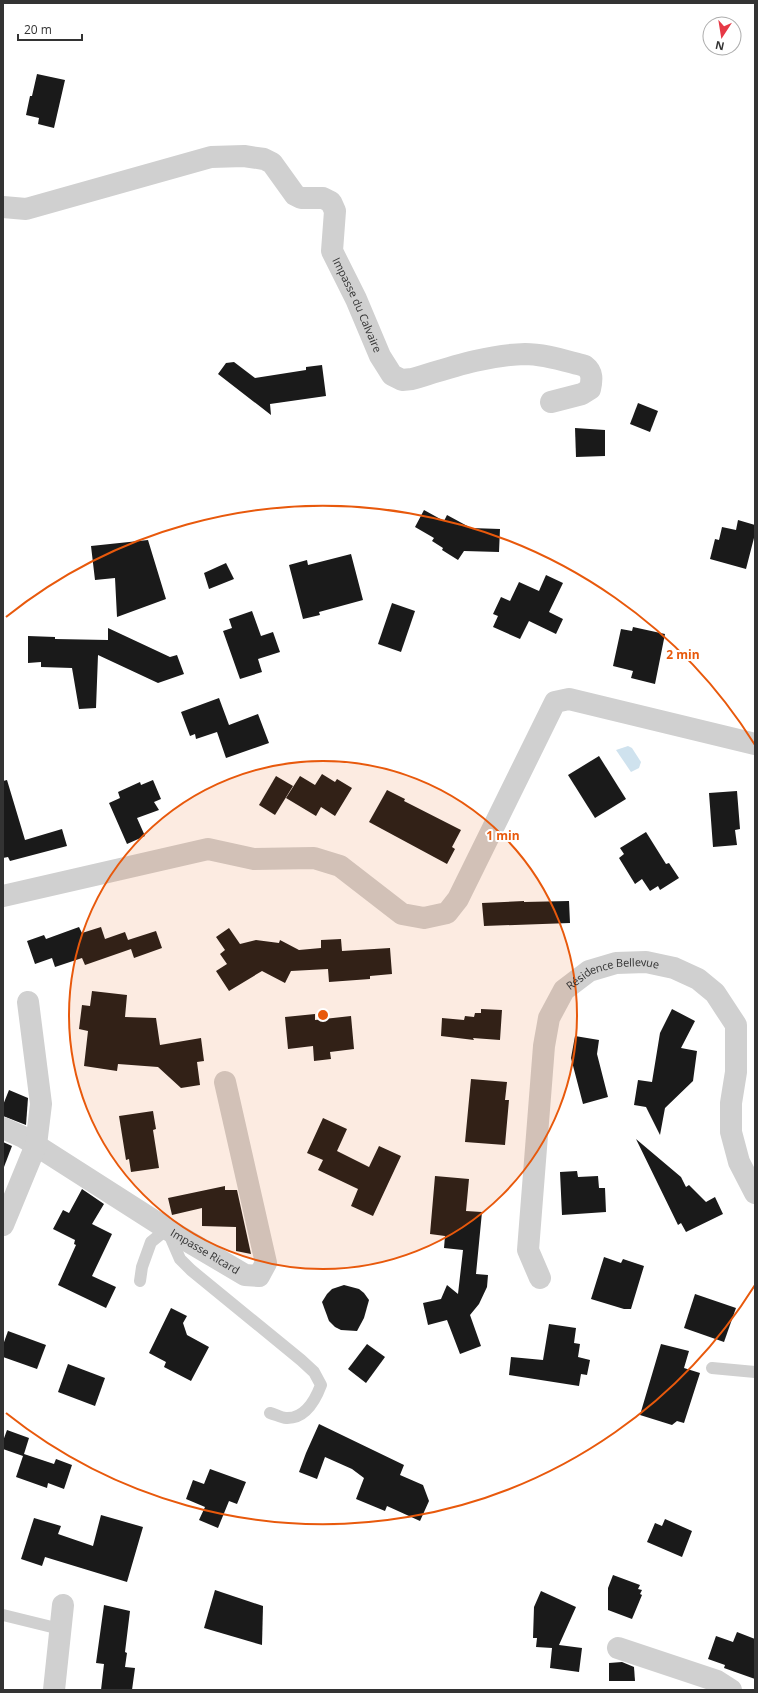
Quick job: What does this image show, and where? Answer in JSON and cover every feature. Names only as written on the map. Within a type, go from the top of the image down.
[{"type":"street","name":"Impasse du Calvaire","points":[[3,207],[26,209],[211,158],[244,156],[264,158],[272,164],[295,195],[301,198],[323,198],[331,202],[335,210],[332,251],[356,299],[380,356],[392,375],[402,380],[412,379],[482,359],[526,354],[555,358],[585,366],[589,369],[592,379],[590,389],[582,394],[551,402]]},
{"type":"street","points":[[3,896],[208,849],[254,859],[314,858],[340,866],[402,914],[424,918],[447,913],[458,899],[555,702],[569,699],[755,744]]},
{"type":"street","name":"Résidence Bellevue","points":[[540,1278],[528,1250],[544,1046],[549,1018],[564,990],[589,971],[616,963],[646,962],[674,968],[698,979],[716,993],[736,1025],[736,1072],[731,1103],[731,1132],[738,1162],[755,1193]]},
{"type":"street","points":[[3,1225],[36,1145],[41,1104],[28,1002]]},
{"type":"street","name":"Impasse Ricard","points":[[3,1128],[23,1136],[167,1229],[245,1275],[259,1276],[266,1263],[225,1082]]},
{"type":"street","points":[[54,1690],[63,1605]]},
{"type":"street","points":[[618,1648],[717,1681],[731,1690]]},
{"type":"lane","points":[[140,1281],[142,1267],[151,1242],[167,1229],[180,1259],[191,1270],[285,1346],[314,1372],[321,1386],[309,1408],[298,1416],[285,1418],[270,1413]]},
{"type":"lane","points":[[712,1368],[755,1372]]},
{"type":"lane","points":[[3,1616],[60,1629]]},
{"type":"water","points":[[628,746],[632,748],[641,762],[639,768],[631,772],[616,750]]},
{"type":"building","points":[[37,74],[65,80],[54,128],[38,124],[39,118],[26,115]]},
{"type":"building","points":[[234,362],[255,378],[306,370],[306,367],[322,365],[326,396],[270,404],[271,415],[218,374],[226,363]]},
{"type":"building","points":[[638,403],[658,411],[650,432],[630,424]]},
{"type":"building","points":[[575,428],[605,430],[605,456],[576,457]]},
{"type":"building","points":[[424,510],[444,521],[447,515],[471,528],[500,529],[499,552],[464,551],[458,560],[442,550],[443,548],[432,541],[434,538],[415,527]]},
{"type":"building","points":[[738,520],[755,525],[755,534],[746,569],[710,559],[715,539],[719,540],[722,527],[736,530]]},
{"type":"building","points":[[148,540],[166,599],[117,617],[115,578],[95,580],[91,546]]},
{"type":"building","points":[[351,554],[363,600],[319,612],[320,615],[303,619],[289,565],[307,560],[308,565]]},
{"type":"building","points":[[226,563],[234,579],[209,589],[204,573]]},
{"type":"building","points":[[546,575],[563,583],[549,612],[563,619],[556,634],[529,621],[520,639],[493,627],[498,616],[493,614],[501,597],[510,601],[519,582],[539,591]]},
{"type":"building","points":[[392,603],[415,611],[401,652],[378,644]]},
{"type":"building","points":[[252,611],[261,636],[273,632],[280,652],[258,659],[262,672],[240,679],[223,631],[232,628],[229,619]]},
{"type":"building","points":[[633,627],[665,634],[655,684],[631,678],[633,671],[613,666],[621,629],[632,631]]},
{"type":"building","points":[[108,628],[170,657],[177,655],[184,674],[158,683],[98,655],[96,708],[79,709],[72,668],[41,667],[41,662],[28,663],[28,636],[55,637],[55,639],[108,640]]},
{"type":"building","points":[[219,698],[229,725],[258,714],[269,743],[226,758],[217,732],[196,739],[195,734],[190,736],[181,712]]},
{"type":"building","points":[[599,756],[626,799],[595,818],[568,775]]},
{"type":"building","points":[[322,774],[335,782],[337,779],[352,788],[335,816],[321,807],[316,816],[286,798],[300,776],[315,785]]},
{"type":"building","points":[[276,776],[293,786],[275,815],[259,805]]},
{"type":"building","points":[[7,780],[25,840],[62,829],[67,846],[10,861],[8,857],[3,858],[3,781]]},
{"type":"building","points":[[153,780],[161,799],[154,802],[159,810],[137,818],[145,836],[127,844],[109,803],[120,798],[118,792],[140,782],[141,785]]},
{"type":"building","points":[[387,790],[405,799],[404,801],[461,830],[452,847],[455,849],[447,864],[369,822]]},
{"type":"building","points":[[737,791],[740,829],[735,830],[737,845],[713,847],[709,793]]},
{"type":"building","points":[[646,832],[666,864],[669,863],[679,878],[660,890],[658,886],[650,891],[642,879],[635,884],[619,858],[624,854],[620,848]]},
{"type":"building","points":[[569,901],[570,923],[484,926],[482,903]]},
{"type":"building","points":[[79,927],[82,933],[101,927],[105,939],[125,932],[128,940],[156,931],[162,948],[134,958],[131,949],[85,965],[82,958],[55,967],[52,958],[35,964],[27,941],[44,935],[46,939]]},
{"type":"building","points":[[229,928],[240,944],[256,940],[279,943],[280,940],[299,950],[321,948],[321,940],[341,939],[342,951],[390,948],[392,974],[370,976],[370,979],[329,982],[328,969],[291,971],[285,983],[262,971],[229,991],[216,971],[227,964],[220,954],[225,950],[216,937]]},
{"type":"building","points":[[92,991],[127,995],[125,1017],[156,1018],[160,1045],[201,1038],[204,1061],[197,1062],[200,1085],[181,1088],[158,1067],[118,1064],[117,1071],[84,1066],[88,1031],[79,1029],[82,1005],[90,1006]]},
{"type":"building","points":[[481,1009],[502,1010],[500,1040],[473,1038],[474,1040],[441,1036],[442,1018],[464,1020],[465,1016],[474,1017],[475,1013],[481,1013]]},
{"type":"building","points":[[672,1009],[695,1021],[681,1048],[697,1051],[693,1081],[665,1108],[660,1135],[646,1107],[634,1105],[638,1080],[652,1082],[660,1033]]},
{"type":"building","points":[[315,1014],[315,1020],[351,1016],[354,1049],[330,1052],[331,1059],[314,1061],[313,1046],[288,1049],[285,1017]]},
{"type":"building","points":[[575,1036],[599,1040],[597,1054],[608,1097],[583,1104],[571,1058]]},
{"type":"building","points":[[471,1079],[507,1082],[505,1100],[509,1100],[505,1145],[465,1142]]},
{"type":"building","points":[[9,1090],[28,1098],[26,1125],[3,1116],[3,1105]]},
{"type":"building","points":[[153,1111],[156,1129],[153,1130],[159,1168],[131,1172],[129,1159],[126,1160],[119,1116]]},
{"type":"building","points":[[323,1118],[347,1129],[337,1151],[369,1167],[379,1146],[401,1156],[373,1216],[351,1206],[358,1189],[318,1170],[323,1160],[307,1153]]},
{"type":"building","points":[[636,1139],[681,1177],[686,1187],[689,1185],[706,1202],[715,1197],[723,1214],[686,1232],[681,1223],[678,1225]]},
{"type":"building","points":[[3,1142],[12,1146],[4,1167],[3,1167]]},
{"type":"building","points":[[577,1171],[578,1177],[598,1176],[599,1188],[605,1188],[606,1212],[562,1215],[560,1172]]},
{"type":"building","points":[[435,1176],[469,1179],[466,1211],[482,1212],[476,1274],[488,1275],[487,1287],[479,1304],[470,1315],[481,1346],[460,1354],[447,1320],[428,1325],[423,1303],[441,1299],[447,1285],[458,1294],[463,1250],[444,1248],[445,1236],[430,1234]]},
{"type":"building","points":[[225,1186],[225,1190],[237,1190],[251,1254],[236,1251],[236,1227],[202,1226],[202,1208],[172,1215],[168,1198]]},
{"type":"building","points":[[82,1189],[104,1204],[92,1224],[112,1234],[92,1276],[116,1287],[106,1308],[58,1285],[76,1245],[74,1244],[75,1240],[53,1229],[63,1210],[69,1213]]},
{"type":"building","points":[[604,1257],[621,1263],[623,1259],[644,1266],[631,1309],[624,1309],[591,1299]]},
{"type":"building","points":[[344,1285],[359,1289],[369,1300],[364,1318],[357,1331],[341,1330],[335,1327],[329,1321],[322,1302],[332,1289]]},
{"type":"building","points":[[695,1294],[736,1308],[724,1342],[684,1328]]},
{"type":"building","points":[[171,1308],[187,1316],[183,1323],[187,1335],[209,1347],[191,1381],[164,1367],[166,1362],[149,1353]]},
{"type":"building","points":[[549,1324],[576,1328],[574,1343],[580,1344],[578,1357],[590,1360],[587,1375],[581,1374],[579,1386],[509,1375],[511,1357],[543,1360]]},
{"type":"building","points":[[8,1331],[46,1345],[37,1369],[3,1357],[3,1345]]},
{"type":"building","points":[[367,1344],[385,1357],[366,1383],[348,1369]]},
{"type":"building","points":[[661,1344],[689,1351],[684,1368],[700,1373],[684,1423],[677,1421],[672,1425],[640,1415]]},
{"type":"building","points":[[68,1364],[105,1378],[95,1406],[58,1392]]},
{"type":"building","points":[[319,1424],[404,1465],[400,1475],[423,1485],[429,1501],[420,1521],[387,1506],[385,1511],[356,1499],[364,1478],[352,1469],[325,1457],[317,1479],[299,1472]]},
{"type":"building","points":[[7,1430],[29,1438],[24,1454],[54,1464],[56,1459],[72,1465],[64,1489],[48,1483],[47,1488],[16,1477],[23,1456],[3,1449],[3,1441]]},
{"type":"building","points":[[210,1469],[246,1482],[237,1504],[229,1501],[218,1528],[199,1520],[205,1507],[186,1499],[193,1480],[204,1484]]},
{"type":"building","points":[[101,1515],[143,1527],[127,1582],[45,1557],[42,1566],[21,1559],[34,1518],[61,1526],[58,1534],[93,1546]]},
{"type":"building","points":[[665,1519],[692,1531],[682,1557],[647,1542],[655,1523],[662,1526]]},
{"type":"building","points":[[613,1575],[640,1585],[638,1589],[642,1590],[640,1594],[642,1595],[632,1619],[608,1610],[608,1588]]},
{"type":"building","points":[[215,1590],[263,1606],[262,1645],[204,1628]]},
{"type":"building","points":[[541,1591],[576,1607],[559,1645],[582,1648],[579,1672],[550,1668],[552,1648],[536,1647],[537,1638],[533,1638],[534,1607]]},
{"type":"building","points":[[104,1605],[130,1611],[125,1652],[127,1653],[125,1667],[135,1668],[132,1690],[101,1690],[104,1664],[96,1663]]},
{"type":"building","points":[[737,1632],[755,1639],[755,1679],[724,1668],[725,1665],[708,1659],[716,1636],[733,1642]]},
{"type":"building","points":[[622,1662],[634,1667],[635,1681],[609,1681],[609,1663]]}]
